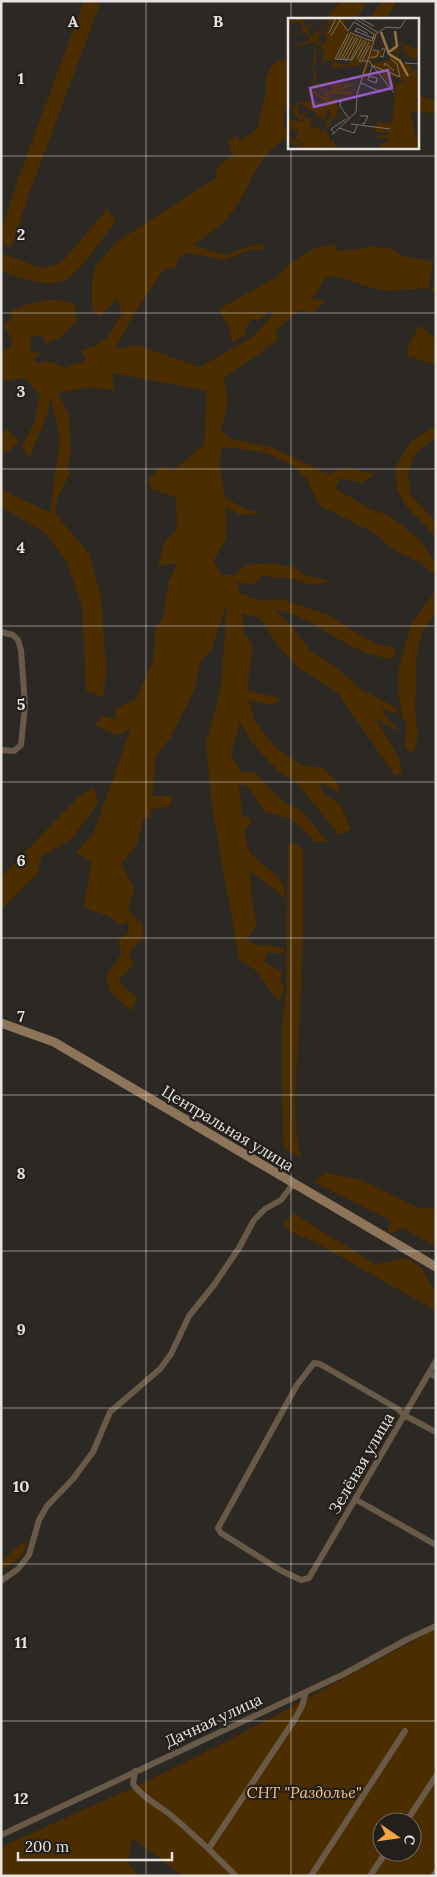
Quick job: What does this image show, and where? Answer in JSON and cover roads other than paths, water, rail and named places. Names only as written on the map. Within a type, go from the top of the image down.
[{"type":"street","points":[[1,632],[13,635],[18,640],[21,650],[25,705],[21,745],[14,751],[1,750]]},
{"type":"street","name":"Центральная улица","points":[[1,1023],[54,1042],[436,1268]]},
{"type":"street","points":[[1,1581],[18,1569],[29,1555],[39,1520],[48,1506],[73,1479],[92,1452],[110,1412],[160,1369],[171,1354],[189,1316],[214,1285],[239,1248],[254,1220],[265,1209],[281,1200],[293,1184]]},
{"type":"street","name":"Зелёная улица","points":[[404,1415],[320,1364],[314,1363],[297,1384],[218,1528],[221,1533],[280,1570],[301,1580],[309,1578],[436,1361]]},
{"type":"street","points":[[429,1373],[436,1377]]},
{"type":"street","points":[[404,1415],[436,1432]]},
{"type":"street","points":[[355,1499],[436,1545]]},
{"type":"street","name":"Дачная улица","points":[[1,1836],[135,1771],[306,1692],[436,1626]]},
{"type":"street","points":[[209,1848],[294,1719],[302,1706],[306,1692]]},
{"type":"street","points":[[311,1876],[405,1731]]},
{"type":"street","points":[[135,1771],[133,1784],[139,1792],[172,1816],[209,1848],[236,1876]]},
{"type":"street","points":[[413,1812],[436,1776]]},
{"type":"street","points":[[370,1876],[379,1862]]},
{"type":"street","points":[[433,1876],[436,1872]]},
{"type":"park label","name":"СНТ \"Раздолье\"","points":[[304,1792]]}]
